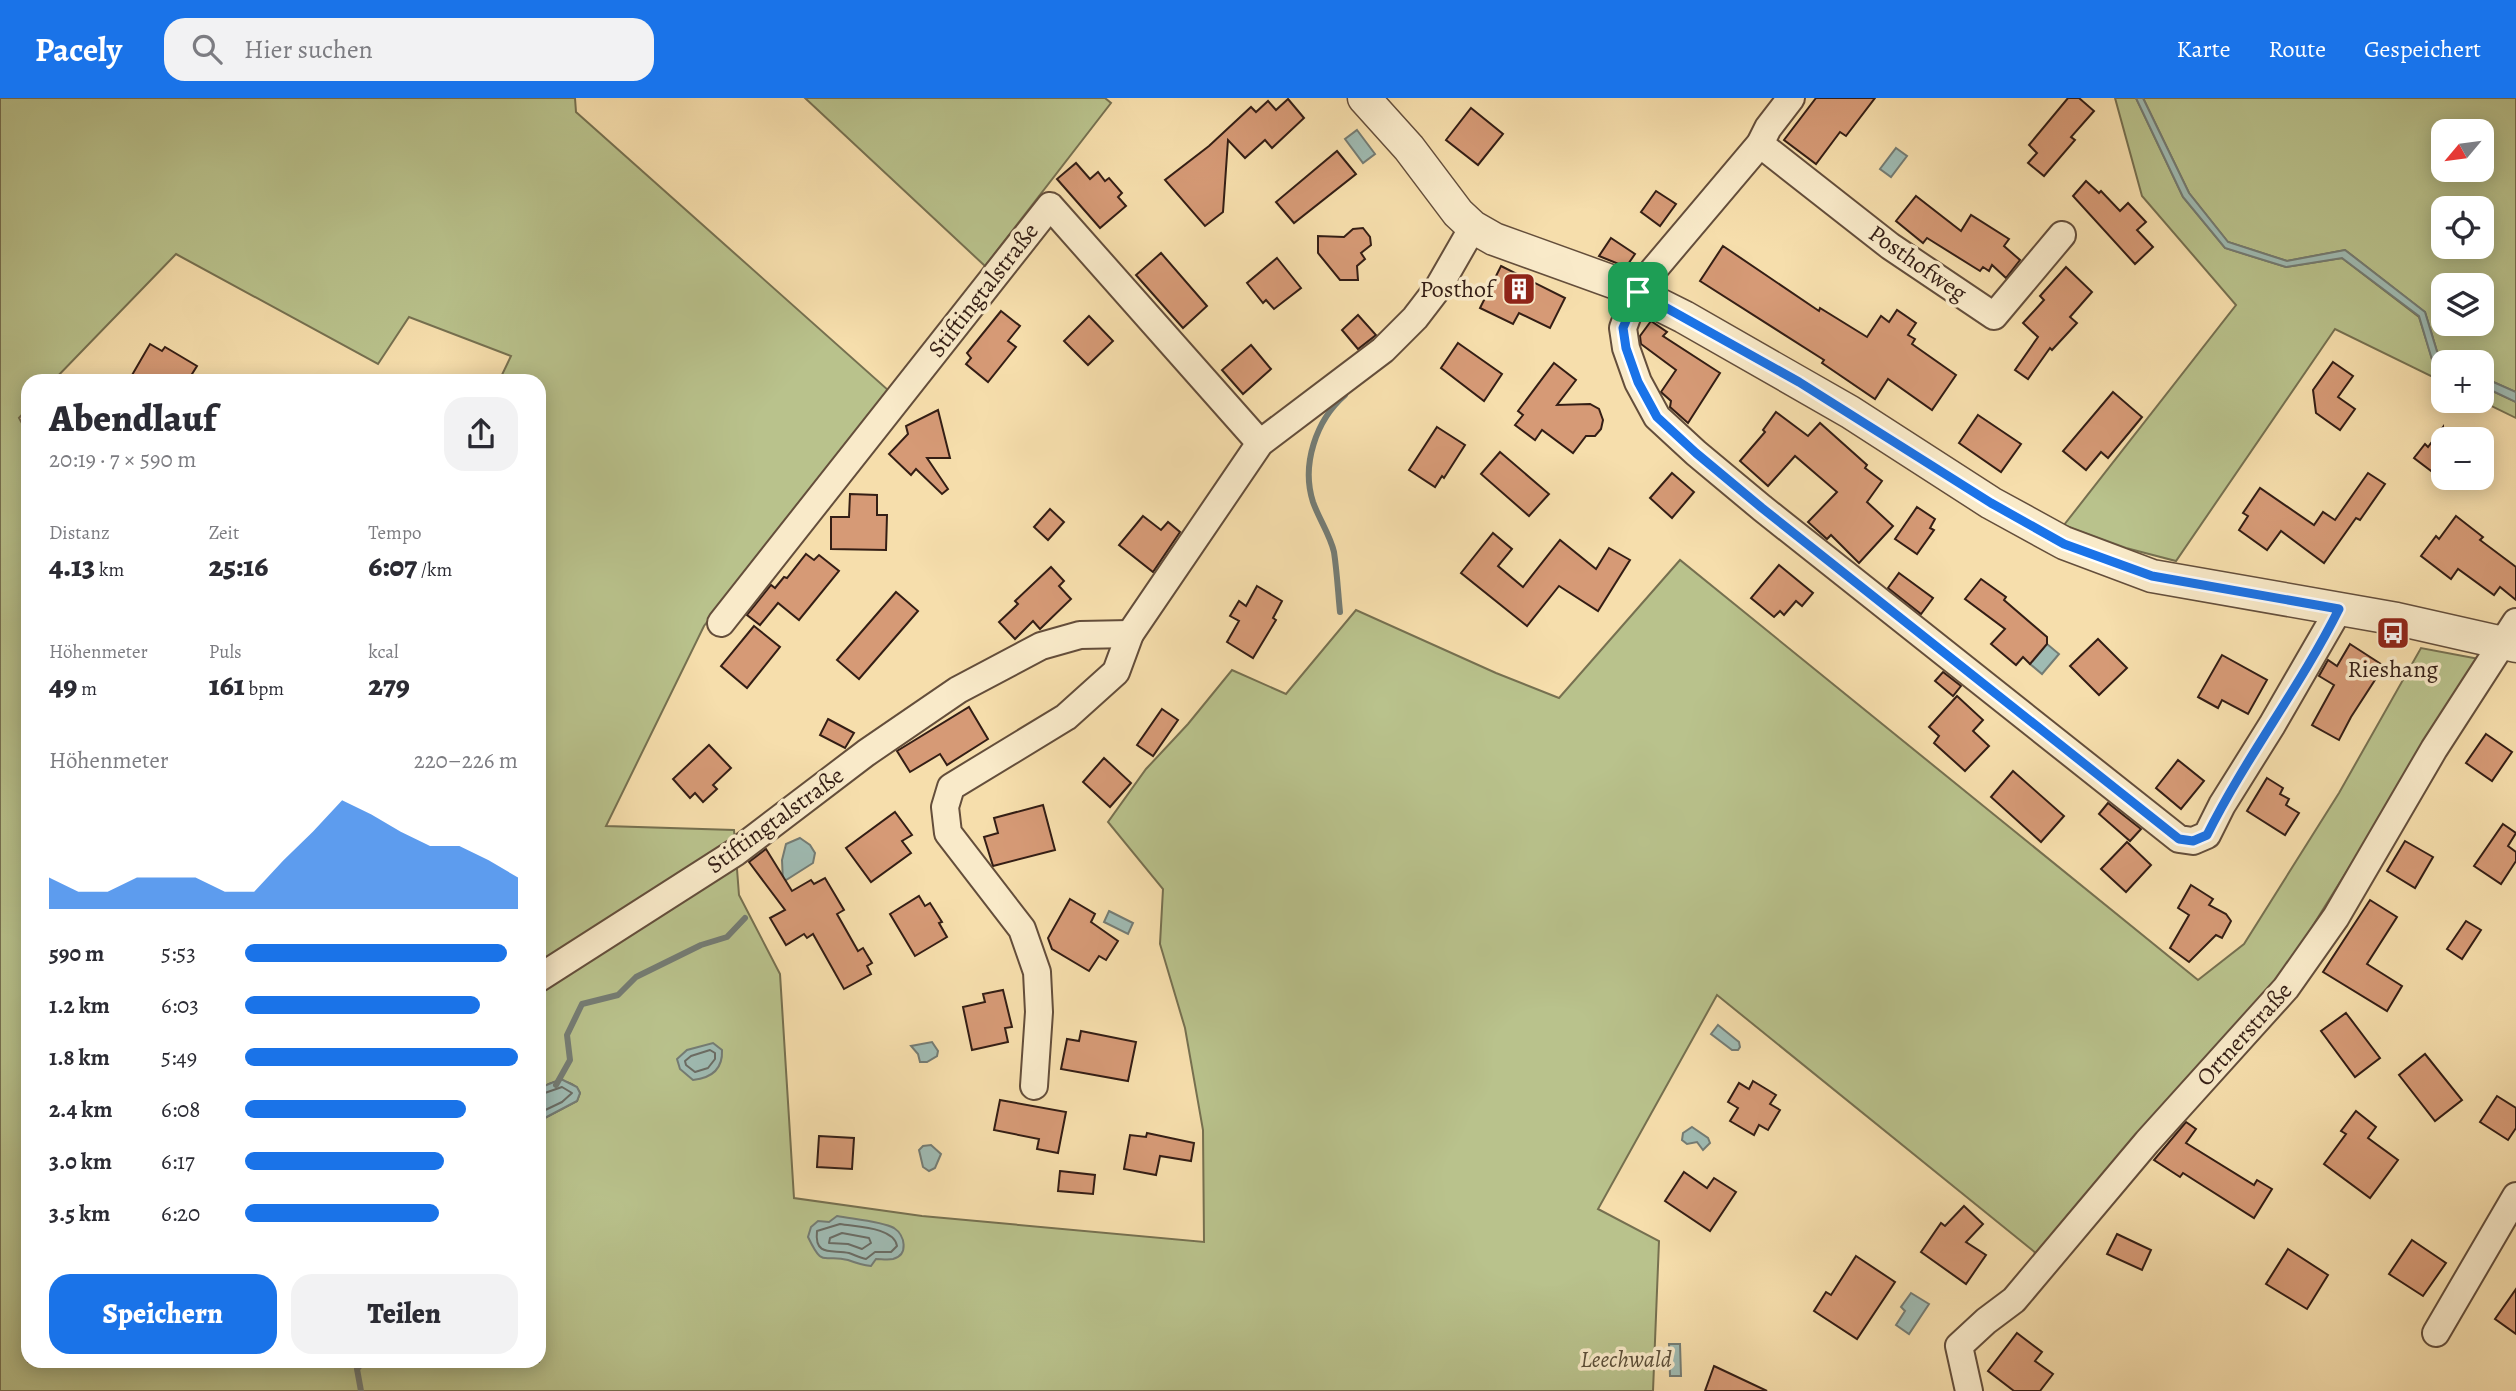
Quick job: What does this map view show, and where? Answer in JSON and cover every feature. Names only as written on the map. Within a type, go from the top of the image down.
[{"type":"street","points":[[1364,98],[1402,139],[1458,213],[1473,227],[1494,239],[1638,292],[1799,382],[1991,503],[2064,544],[2152,576],[2511,637]]},
{"type":"street","points":[[1791,98],[1768,128],[1760,144],[1638,292],[1623,328],[1638,382],[1657,417],[1762,508],[2179,839],[2193,841],[2207,835],[2222,805],[2339,609]]},
{"type":"street","name":"Posthofweg","points":[[1760,144],[1890,246],[1994,316],[2062,236]]},
{"type":"street","name":"Stiftingtalstraße","points":[[721,623],[1050,206],[1260,443]]},
{"type":"street","points":[[1034,1086],[1039,1012],[1037,972],[1021,929],[948,833],[945,807],[951,787],[1066,717],[1116,672],[1130,634],[1260,443],[1383,350],[1415,318],[1438,288],[1473,227]]},
{"type":"street","name":"Stiftingtalstraße","points":[[546,974],[736,852],[866,752],[958,690],[1041,646],[1080,635],[1130,634]]},
{"type":"street","name":"Ortnerstraße","points":[[1969,1391],[1959,1346],[2014,1300],[2147,1142],[2286,988],[2336,917],[2434,749],[2511,637]]},
{"type":"street","points":[[2437,1333],[2516,1196]]},
{"type":"green space","name":"Leechwald","points":[[0,98],[575,98],[576,112],[888,390],[704,626],[606,826],[734,830],[739,895],[780,974],[794,1198],[922,1216],[1204,1242],[1203,1130],[1185,1028],[1160,944],[1163,889],[1108,822],[1146,769],[1188,724],[1232,670],[1286,694],[1356,610],[1496,673],[1559,698],[1680,560],[2198,980],[2244,944],[2339,793],[2421,648],[2479,659],[2289,964],[2037,1254],[1717,995],[1598,1209],[1659,1241],[1653,1391],[0,1391]]},
{"type":"green space","points":[[805,98],[1105,98],[1111,103],[985,266]]},
{"type":"green space","points":[[2115,98],[2136,98],[2183,197],[2225,248],[2286,267],[2342,258],[2419,317],[2431,356],[2431,376],[2335,329],[2176,561],[2126,548],[2064,525],[2236,305],[2142,196]]},
{"type":"green space","points":[[2143,98],[2516,98],[2516,392],[2494,382],[2494,350],[2437,350],[2432,336],[2494,336],[2494,273],[2431,273],[2431,332],[2425,312],[2345,250],[2287,261],[2228,242],[2189,193]]},
{"type":"green space","points":[[2494,392],[2516,402],[2516,418],[2494,407]]},
{"type":"water","points":[[2136,98],[2143,98],[2189,193],[2228,242],[2287,261],[2345,250],[2425,312],[2437,350],[2431,350],[2431,356],[2419,316],[2342,258],[2286,267],[2225,248],[2183,197]]},
{"type":"water","points":[[1357,130],[1375,154],[1363,163],[1345,139]]},
{"type":"water","points":[[1896,148],[1907,156],[1891,177],[1880,169]]},
{"type":"water","points":[[2494,382],[2516,392],[2516,402],[2494,392]]},
{"type":"water","points":[[2047,644],[2059,654],[2042,674],[2030,664]]},
{"type":"water","points":[[800,838],[810,845],[815,853],[813,863],[783,882],[782,860],[786,844]]},
{"type":"water","points":[[1109,911],[1133,923],[1128,934],[1104,922]]},
{"type":"water","points":[[1718,1025],[1739,1042],[1738,1050],[1732,1050],[1711,1034]]},
{"type":"water","points":[[932,1042],[938,1051],[937,1056],[927,1062],[920,1062],[918,1054],[911,1046]]},
{"type":"water","points":[[713,1043],[722,1050],[718,1068],[710,1075],[693,1080],[680,1069],[677,1059],[687,1050]]},
{"type":"water","points":[[561,1079],[577,1087],[580,1093],[577,1101],[546,1117],[546,1085]]},
{"type":"water","points":[[1692,1127],[1708,1138],[1710,1143],[1703,1150],[1697,1142],[1687,1144],[1682,1140],[1683,1133]]},
{"type":"water","points":[[931,1145],[941,1154],[935,1168],[929,1171],[923,1167],[919,1150],[923,1146]]},
{"type":"water","points":[[837,1216],[894,1228],[903,1240],[901,1253],[893,1259],[876,1259],[871,1266],[839,1258],[821,1257],[808,1237],[811,1227],[818,1221],[829,1222]]},
{"type":"water","points":[[1911,1293],[1929,1304],[1909,1334],[1896,1325],[1905,1311],[1901,1307]]},
{"type":"water","points":[[1669,1344],[1680,1344],[1681,1376],[1670,1376]]},
{"type":"building","points":[[1816,98],[1875,98],[1846,136],[1840,132],[1816,164],[1784,140]]},
{"type":"building","points":[[2068,98],[2079,98],[2094,111],[2071,137],[2075,140],[2044,176],[2028,163],[2037,153],[2029,145]]},
{"type":"building","points":[[1288,99],[1304,118],[1272,148],[1265,140],[1245,158],[1228,140],[1223,212],[1205,226],[1165,180],[1209,146],[1251,107],[1256,112],[1268,101],[1276,110]]},
{"type":"building","points":[[1471,108],[1503,134],[1478,165],[1446,140]]},
{"type":"building","points":[[1337,151],[1356,174],[1294,223],[1276,202]]},
{"type":"building","points":[[1076,163],[1090,179],[1098,172],[1105,181],[1109,178],[1122,193],[1118,197],[1126,206],[1100,228],[1057,179]]},
{"type":"building","points":[[2086,181],[2099,193],[2101,191],[2120,211],[2128,203],[2146,222],[2137,230],[2153,247],[2135,264],[2073,196]]},
{"type":"building","points":[[1656,191],[1676,204],[1660,226],[1641,212]]},
{"type":"building","points":[[1916,196],[1961,231],[1971,215],[2009,239],[2004,246],[2020,260],[2006,278],[1992,265],[1989,271],[1983,267],[1980,271],[1927,238],[1923,243],[1896,221]]},
{"type":"building","points":[[1363,228],[1370,237],[1371,245],[1361,253],[1365,259],[1357,266],[1358,280],[1340,280],[1318,253],[1318,236],[1344,237],[1353,229]]},
{"type":"building","points":[[1611,238],[1635,254],[1626,267],[1599,256]]},
{"type":"building","points":[[1723,246],[1819,311],[1820,308],[1867,337],[1881,316],[1889,322],[1897,310],[1916,323],[1908,335],[1915,339],[1912,344],[1956,375],[1932,410],[1888,379],[1875,399],[1822,363],[1824,360],[1700,281]]},
{"type":"building","points":[[1161,253],[1207,306],[1183,328],[1136,275]]},
{"type":"building","points":[[1277,258],[1301,288],[1274,309],[1266,300],[1263,303],[1247,283]]},
{"type":"building","name":"Posthof","points":[[1501,266],[1565,298],[1550,328],[1519,313],[1513,324],[1480,308]]},
{"type":"building","points":[[2066,267],[2092,292],[2070,317],[2077,323],[2052,350],[2050,348],[2028,379],[2015,370],[2038,337],[2023,323],[2044,300],[2040,296]]},
{"type":"building","points":[[1001,311],[1020,326],[1008,341],[1016,347],[988,382],[966,364],[971,358],[967,353]]},
{"type":"building","points":[[1358,315],[1376,335],[1358,349],[1342,330]]},
{"type":"building","points":[[1089,316],[1113,341],[1088,365],[1064,341]]},
{"type":"building","points":[[1651,321],[1667,332],[1663,336],[1720,373],[1688,423],[1670,407],[1671,401],[1661,392],[1676,370],[1641,344],[1640,336]]},
{"type":"building","points":[[1458,343],[1502,374],[1484,401],[1441,368]]},
{"type":"building","points":[[150,344],[162,351],[165,347],[197,366],[192,374],[133,374]]},
{"type":"building","points":[[1251,345],[1271,369],[1243,394],[1222,370]]},
{"type":"building","points":[[2333,362],[2353,376],[2338,397],[2355,409],[2340,430],[2316,413],[2313,390]]},
{"type":"building","points":[[1554,363],[1576,380],[1557,405],[1590,404],[1599,409],[1603,420],[1601,429],[1595,436],[1586,436],[1573,453],[1542,430],[1535,440],[1515,425],[1523,415],[1518,411]]},
{"type":"building","points":[[2113,392],[2142,417],[2108,458],[2101,452],[2086,470],[2063,451]]},
{"type":"building","points":[[938,410],[950,458],[927,458],[948,489],[942,494],[916,469],[911,475],[889,454],[908,434],[906,426]]},
{"type":"building","points":[[1776,412],[1808,436],[1820,423],[1867,465],[1865,468],[1882,481],[1867,502],[1893,526],[1859,563],[1831,535],[1827,539],[1808,522],[1837,492],[1795,456],[1768,486],[1740,461],[1765,432],[1763,430]]},
{"type":"building","points":[[1978,415],[2021,444],[2001,472],[1959,443]]},
{"type":"building","points":[[1437,427],[1465,445],[1435,487],[1409,470]]},
{"type":"building","points":[[2431,443],[2431,471],[2414,458],[2425,444],[2428,447]]},
{"type":"building","points":[[1500,452],[1549,494],[1529,516],[1481,474]]},
{"type":"building","points":[[1672,473],[1694,492],[1672,518],[1650,498]]},
{"type":"building","points":[[2368,473],[2385,484],[2360,520],[2356,518],[2324,563],[2281,531],[2267,550],[2239,530],[2248,516],[2243,513],[2260,488],[2314,525],[2323,512],[2335,520]]},
{"type":"building","points":[[850,494],[877,495],[877,515],[887,515],[886,550],[831,549],[831,517],[849,517]]},
{"type":"building","points":[[1917,507],[1935,519],[1930,528],[1934,530],[1917,554],[1895,539]]},
{"type":"building","points":[[1050,509],[1064,522],[1048,540],[1034,527]]},
{"type":"building","points":[[1143,516],[1161,530],[1168,522],[1180,532],[1153,572],[1119,545]]},
{"type":"building","points":[[2456,516],[2483,537],[2480,540],[2516,567],[2516,600],[2500,587],[2494,595],[2458,569],[2451,579],[2421,556],[2436,536],[2439,539]]},
{"type":"building","points":[[1493,533],[1512,549],[1498,566],[1523,587],[1560,540],[1596,569],[1609,548],[1630,560],[1598,611],[1559,586],[1527,626],[1461,573]]},
{"type":"building","points":[[806,554],[814,560],[819,555],[839,571],[799,620],[778,603],[760,625],[747,615],[771,585],[775,588],[784,577],[787,578]]},
{"type":"building","points":[[1779,565],[1813,593],[1802,606],[1796,601],[1784,615],[1780,611],[1774,617],[1751,598]]},
{"type":"building","points":[[1051,567],[1064,581],[1059,586],[1071,599],[1040,629],[1033,621],[1015,639],[999,622],[1018,604],[1015,601]]},
{"type":"building","points":[[1899,573],[1933,598],[1921,614],[1888,588]]},
{"type":"building","points":[[1981,579],[2006,597],[2004,600],[2047,637],[2047,644],[2030,664],[2023,657],[2016,665],[1991,644],[2005,629],[1965,599]]},
{"type":"building","points":[[1257,586],[1282,601],[1273,618],[1276,620],[1253,658],[1227,642],[1239,621],[1230,616],[1239,601],[1246,606]]},
{"type":"building","points":[[896,592],[918,611],[859,679],[837,660]]},
{"type":"building","points":[[754,626],[780,647],[747,688],[721,666]]},
{"type":"building","points":[[2098,639],[2127,668],[2099,695],[2070,666]]},
{"type":"building","points":[[2350,644],[2384,666],[2339,740],[2312,725],[2334,685],[2319,676],[2328,660],[2337,666]]},
{"type":"building","points":[[2222,655],[2267,680],[2248,714],[2222,700],[2218,708],[2198,697]]},
{"type":"building","points":[[1943,672],[1961,686],[1953,696],[1935,681]]},
{"type":"building","points":[[1957,696],[1983,720],[1973,731],[1989,746],[1965,771],[1934,743],[1939,736],[1929,727]]},
{"type":"building","points":[[969,707],[988,739],[947,765],[940,754],[910,772],[897,751]]},
{"type":"building","points":[[1162,709],[1178,720],[1153,756],[1137,745]]},
{"type":"building","points":[[828,719],[854,733],[845,748],[820,735]]},
{"type":"building","points":[[2486,734],[2512,752],[2492,781],[2466,763]]},
{"type":"building","points":[[709,745],[731,768],[713,785],[717,789],[703,802],[695,793],[690,798],[673,779]]},
{"type":"building","points":[[1104,758],[1131,783],[1110,807],[1083,782]]},
{"type":"building","points":[[2178,760],[2204,781],[2181,809],[2156,788]]},
{"type":"building","points":[[2013,771],[2064,816],[2041,842],[1991,797]]},
{"type":"building","points":[[2267,778],[2283,788],[2280,794],[2289,799],[2286,805],[2299,813],[2285,835],[2247,811]]},
{"type":"building","points":[[2108,803],[2141,829],[2130,841],[2099,814]]},
{"type":"building","points":[[1043,805],[1055,850],[993,866],[984,837],[998,833],[994,818]]},
{"type":"building","points":[[895,812],[912,835],[902,841],[911,853],[871,882],[846,848]]},
{"type":"building","points":[[2503,824],[2516,833],[2508,846],[2516,852],[2516,861],[2501,884],[2474,866]]},
{"type":"building","points":[[2405,841],[2433,857],[2415,888],[2387,871]]},
{"type":"building","points":[[2127,842],[2151,865],[2126,892],[2101,869]]},
{"type":"building","points":[[766,849],[792,891],[811,880],[814,884],[825,878],[844,910],[837,914],[858,951],[863,948],[872,963],[867,966],[871,974],[844,989],[813,934],[807,938],[804,934],[786,945],[770,918],[785,910],[749,862]]},
{"type":"building","points":[[2191,885],[2213,899],[2209,905],[2226,914],[2231,921],[2222,938],[2216,935],[2189,962],[2170,948],[2189,915],[2178,908]]},
{"type":"building","points":[[919,896],[925,906],[930,903],[942,922],[939,923],[947,937],[915,956],[890,914]]},
{"type":"building","points":[[1070,899],[1095,914],[1091,922],[1118,941],[1106,960],[1099,956],[1089,971],[1052,949],[1048,938]]},
{"type":"building","points":[[2370,900],[2397,917],[2367,964],[2402,986],[2387,1011],[2323,972]]},
{"type":"building","points":[[2466,921],[2481,930],[2462,959],[2447,949]]},
{"type":"building","points":[[1003,990],[1012,1027],[1005,1028],[1008,1042],[972,1050],[963,1007],[985,1002],[983,994]]},
{"type":"building","points":[[2346,1013],[2380,1058],[2355,1077],[2321,1031]]},
{"type":"building","points":[[1081,1031],[1136,1042],[1128,1081],[1061,1069],[1067,1039],[1079,1041]]},
{"type":"building","points":[[2425,1054],[2462,1100],[2435,1121],[2399,1075]]},
{"type":"building","points":[[1753,1081],[1776,1095],[1770,1104],[1780,1110],[1768,1130],[1759,1125],[1754,1135],[1730,1121],[1738,1108],[1728,1102],[1739,1083],[1749,1089]]},
{"type":"building","points":[[2497,1096],[2516,1108],[2516,1128],[2508,1140],[2480,1122]]},
{"type":"building","points":[[1000,1100],[1066,1112],[1058,1153],[1037,1149],[1039,1139],[994,1130]]},
{"type":"building","points":[[2356,1111],[2376,1127],[2368,1138],[2398,1160],[2370,1198],[2324,1164],[2346,1134],[2341,1131]]},
{"type":"building","points":[[2186,1122],[2196,1129],[2186,1143],[2254,1185],[2257,1180],[2272,1189],[2254,1218],[2183,1173],[2180,1177],[2154,1160]]},
{"type":"building","points":[[1147,1133],[1194,1143],[1191,1161],[1160,1156],[1156,1175],[1124,1169],[1130,1135],[1146,1137]]},
{"type":"building","points":[[819,1136],[854,1138],[852,1169],[817,1167]]},
{"type":"building","points":[[1060,1171],[1095,1175],[1093,1194],[1058,1191]]},
{"type":"building","points":[[1684,1172],[1707,1188],[1714,1178],[1736,1192],[1710,1231],[1665,1201]]},
{"type":"building","points":[[1964,1206],[1983,1224],[1966,1242],[1986,1255],[1966,1284],[1921,1252],[1941,1223],[1945,1226]]},
{"type":"building","points":[[2117,1234],[2151,1250],[2142,1270],[2107,1254]]},
{"type":"building","points":[[2412,1240],[2446,1263],[2423,1296],[2389,1274]]},
{"type":"building","points":[[2288,1249],[2328,1275],[2307,1309],[2266,1284]]},
{"type":"building","points":[[1856,1256],[1895,1282],[1857,1339],[1814,1311],[1826,1292],[1831,1295]]},
{"type":"building","points":[[2516,1289],[2516,1334],[2495,1319]]},
{"type":"building","points":[[2017,1333],[2042,1352],[2035,1361],[2053,1374],[2040,1391],[2014,1391],[1988,1371]]},
{"type":"building","points":[[1714,1366],[1767,1391],[1705,1391]]},
{"type":"waterway","points":[[1340,612],[1334,552],[1313,502],[1309,473],[1310,458],[1319,430],[1326,417],[1345,395]]},
{"type":"waterway","points":[[556,1085],[570,1060],[567,1035],[582,1004],[618,995],[636,977],[701,945],[727,937],[745,918]]},
{"type":"waterway","points":[[358,1368],[361,1391]]},
{"type":"place","name":"Posthof","points":[[1519,289]]},
{"type":"place","name":"Rieshang","points":[[2393,633]]},
{"type":"route","points":[[1638,292],[1850,412],[1991,503],[2064,544],[2152,576],[2339,609],[2222,805],[2207,835],[2193,841],[2179,839],[1762,508],[1657,417],[1638,382],[1626,348],[1623,328],[1638,292]]}]
